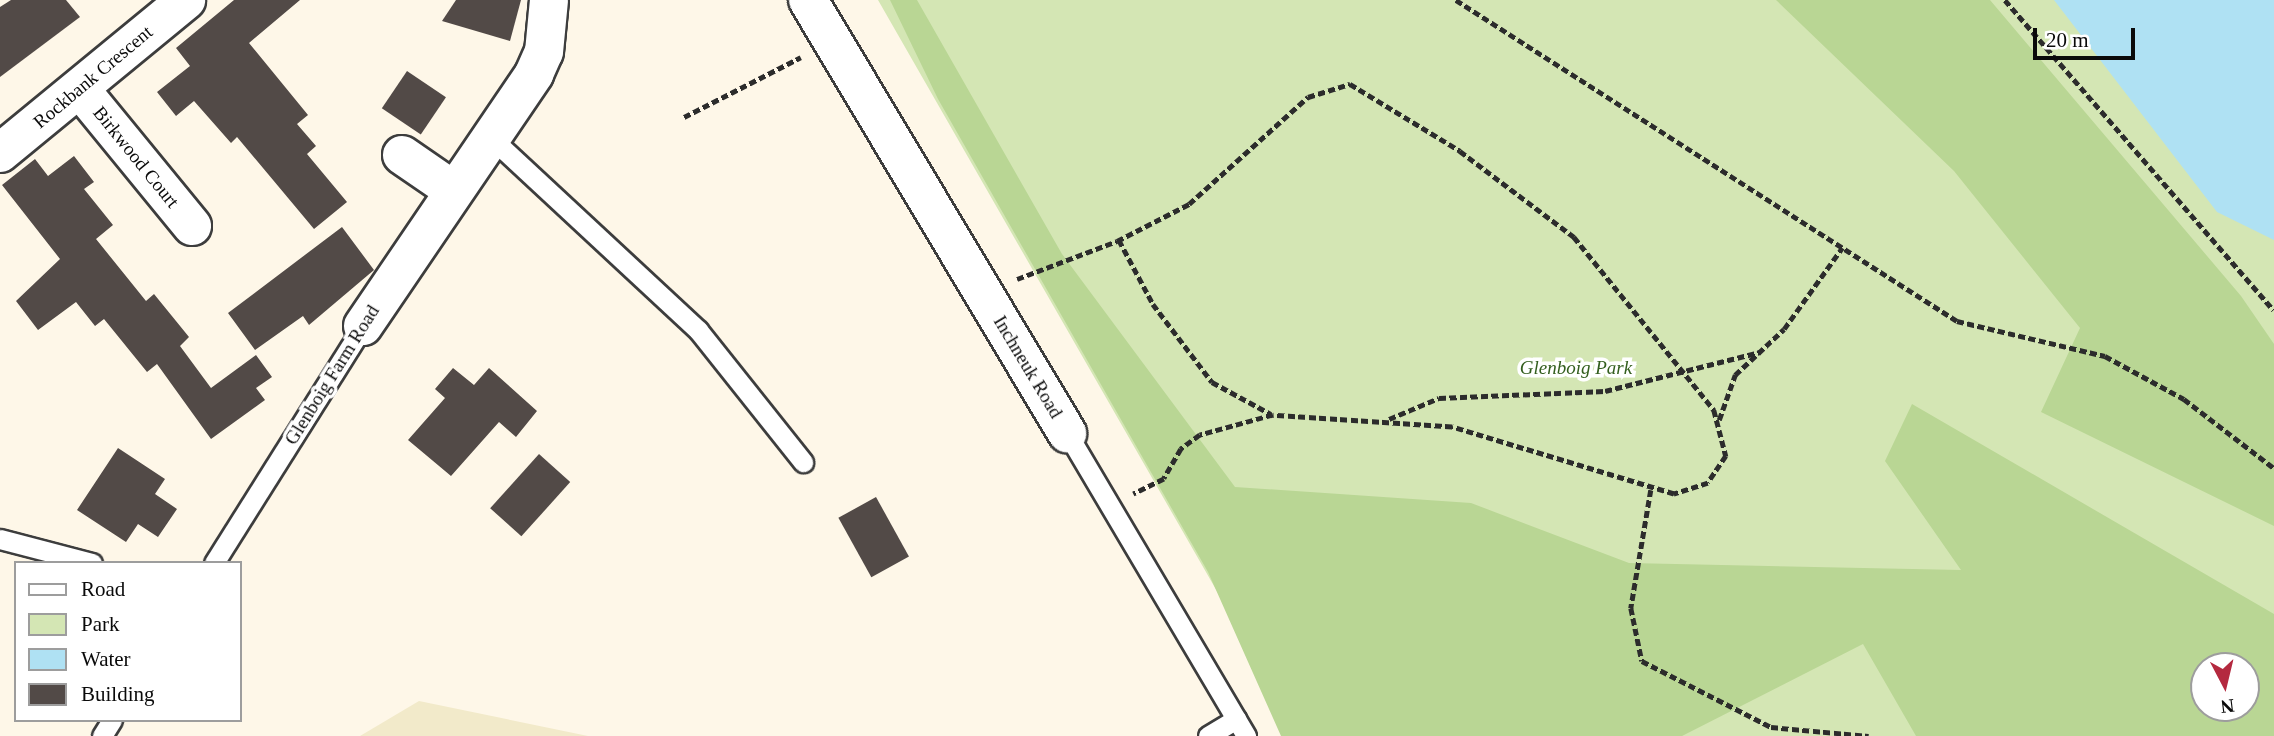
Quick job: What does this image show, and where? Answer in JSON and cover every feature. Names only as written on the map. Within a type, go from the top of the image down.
[{"type":"street","name":"Rockbank Crescent","points":[[0,153],[186,0]]},
{"type":"street","name":"Glenboig Farm Road","points":[[363,326],[544,52],[549,0]]},
{"type":"street","name":"Inchneuk Road","points":[[808,0],[1067,433]]},
{"type":"street","name":"Birkwood Court","points":[[80,89],[192,226]]},
{"type":"street","points":[[402,155],[453,190]]},
{"type":"lane","points":[[488,135],[698,330],[803,461]]},
{"type":"lane","name":"Glenboig Farm Road","points":[[215,561],[363,326]]},
{"type":"lane","name":"Inchneuk Road","points":[[1067,433],[1241,728]]},
{"type":"lane","points":[[0,539],[84,561]]},
{"type":"lane","points":[[1208,736],[1241,728]]},
{"type":"path","points":[[1456,0],[1957,321],[2105,356],[2184,399],[2274,468]]},
{"type":"path","points":[[2005,0],[2274,310]]},
{"type":"path","points":[[684,117],[833,40]]},
{"type":"path","points":[[984,294],[1119,240],[1189,204],[1308,97],[1350,84],[1460,151],[1574,237],[1684,372],[1719,421],[1726,456],[1713,478],[1682,493],[1651,490],[1531,447],[1389,419],[1271,415],[1208,430],[1181,449],[1155,486],[1107,500]]},
{"type":"path","points":[[1119,240],[1149,298],[1212,382],[1271,415]]},
{"type":"path","points":[[1719,421],[1735,375],[1760,352],[1842,248]]},
{"type":"path","points":[[1389,419],[1439,398],[1543,390],[1583,394],[1760,352]]},
{"type":"path","points":[[1651,490],[1631,608],[1642,661],[1771,727],[1869,736]]},
{"type":"shaded area","points":[[419,701],[588,736],[360,736]]},
{"type":"green space","name":"Glenboig Park","points":[[878,0],[2274,0],[2274,736],[1300,736]]},
{"type":"green space","points":[[890,0],[917,0],[1062,254],[1235,487],[1471,503],[1629,563],[1961,570],[1885,461],[1912,404],[2274,614],[2274,736],[1916,736],[1863,644],[1682,736],[1281,736],[1208,572],[938,99]]},
{"type":"green space","points":[[1776,0],[1990,0],[2241,296],[2274,344],[2274,526],[2041,412],[2080,328],[1954,171]]},
{"type":"water","points":[[2054,0],[2274,0],[2274,240],[2217,212]]},
{"type":"building","points":[[11,0],[66,0],[80,17],[0,77],[0,7]]},
{"type":"building","points":[[234,0],[300,0],[249,43],[308,115],[297,124],[316,146],[307,154],[347,202],[314,229],[237,137],[231,143],[194,101],[176,116],[157,92],[190,66],[176,48]]},
{"type":"building","points":[[456,0],[521,0],[510,41],[442,21]]},
{"type":"building","points":[[407,71],[446,97],[421,135],[382,108]]},
{"type":"building","points":[[74,156],[94,182],[84,189],[113,225],[96,239],[146,301],[154,294],[189,337],[180,346],[211,388],[256,355],[272,377],[256,388],[265,400],[211,439],[157,364],[147,372],[104,319],[95,326],[76,302],[38,330],[16,301],[60,259],[2,185],[35,159],[48,176]]},
{"type":"building","points":[[342,227],[374,270],[309,325],[303,316],[255,350],[228,313]]},
{"type":"building","points":[[453,368],[474,385],[489,368],[537,411],[516,437],[499,422],[451,476],[408,440],[445,398],[435,389]]},
{"type":"building","points":[[118,448],[165,479],[155,494],[177,509],[158,537],[138,524],[126,542],[77,510]]},
{"type":"building","points":[[539,454],[570,482],[521,536],[490,508]]},
{"type":"building","points":[[876,497],[909,556],[871,577],[838,518]]}]
